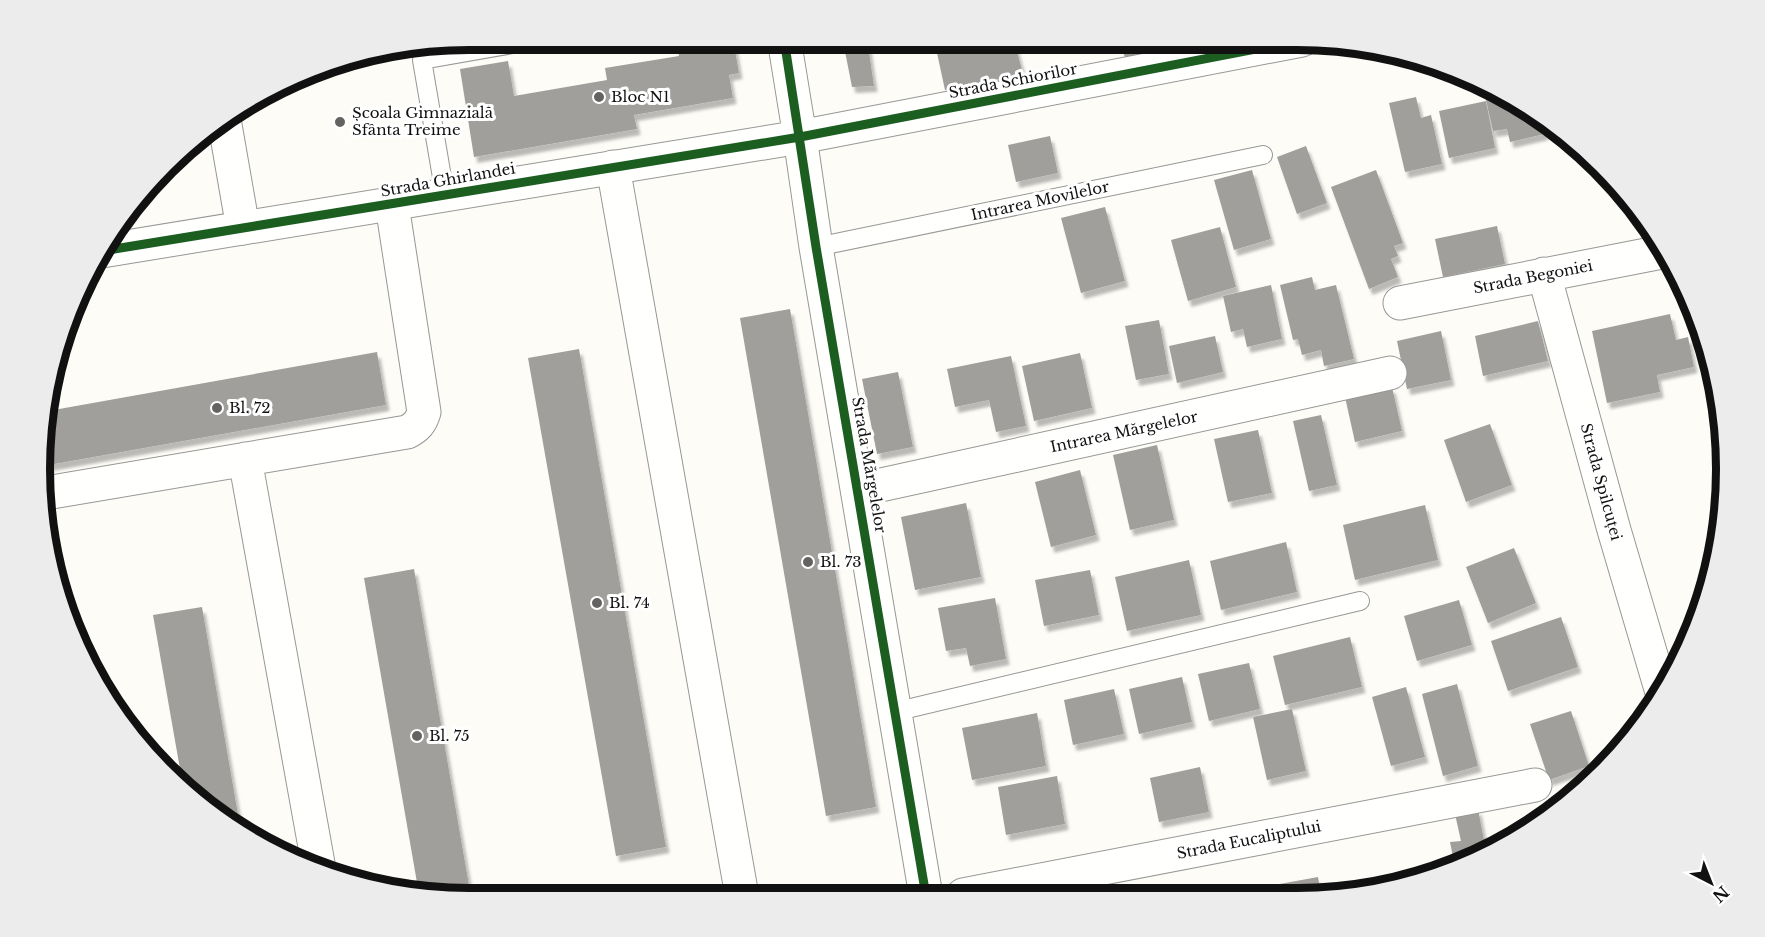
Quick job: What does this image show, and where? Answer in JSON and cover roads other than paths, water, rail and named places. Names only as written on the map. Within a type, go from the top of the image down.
[{"type":"street","name":"Strada Mărgelelor","points":[[786,50],[816,247],[925,888]]},
{"type":"street","name":"Strada Schiorilor","points":[[800,137],[1250,50]]},
{"type":"street","points":[[226,127],[243,228]]},
{"type":"street","name":"Strada Ghirlandei","points":[[112,249],[800,137]]},
{"type":"street","points":[[613,167],[741,888]]},
{"type":"street","name":"Strada Ghirlandei","points":[[50,492],[407,432],[415,428],[422,420],[424,412],[392,205]]},
{"type":"street","name":"Strada Begoniei","points":[[1400,303],[1655,253]]},
{"type":"street","name":"Strada Spilcuței","points":[[1544,274],[1614,531],[1658,679]]},
{"type":"street","name":"Intrarea Mărgelelor","points":[[858,490],[1390,373]]},
{"type":"street","points":[[245,459],[317,859]]},
{"type":"street","name":"Strada Eucaliptului","points":[[1004,888],[1535,784]]},
{"type":"lane","points":[[445,195],[422,60],[479,50]]},
{"type":"lane","name":"Intrarea Movilelor","points":[[816,247],[1263,155]]},
{"type":"lane","points":[[894,712],[1360,601]]},
{"type":"place","name":"Bloc N1","points":[[599,97]]},
{"type":"place","name":"Școala Gimnazială Sfânta Treime","points":[[340,122]]},
{"type":"place","name":"Bl. 72","points":[[217,408]]},
{"type":"place","name":"Bl. 73","points":[[808,562]]},
{"type":"place","name":"Bl. 74","points":[[597,603]]},
{"type":"place","name":"Bl. 75","points":[[417,736]]}]
